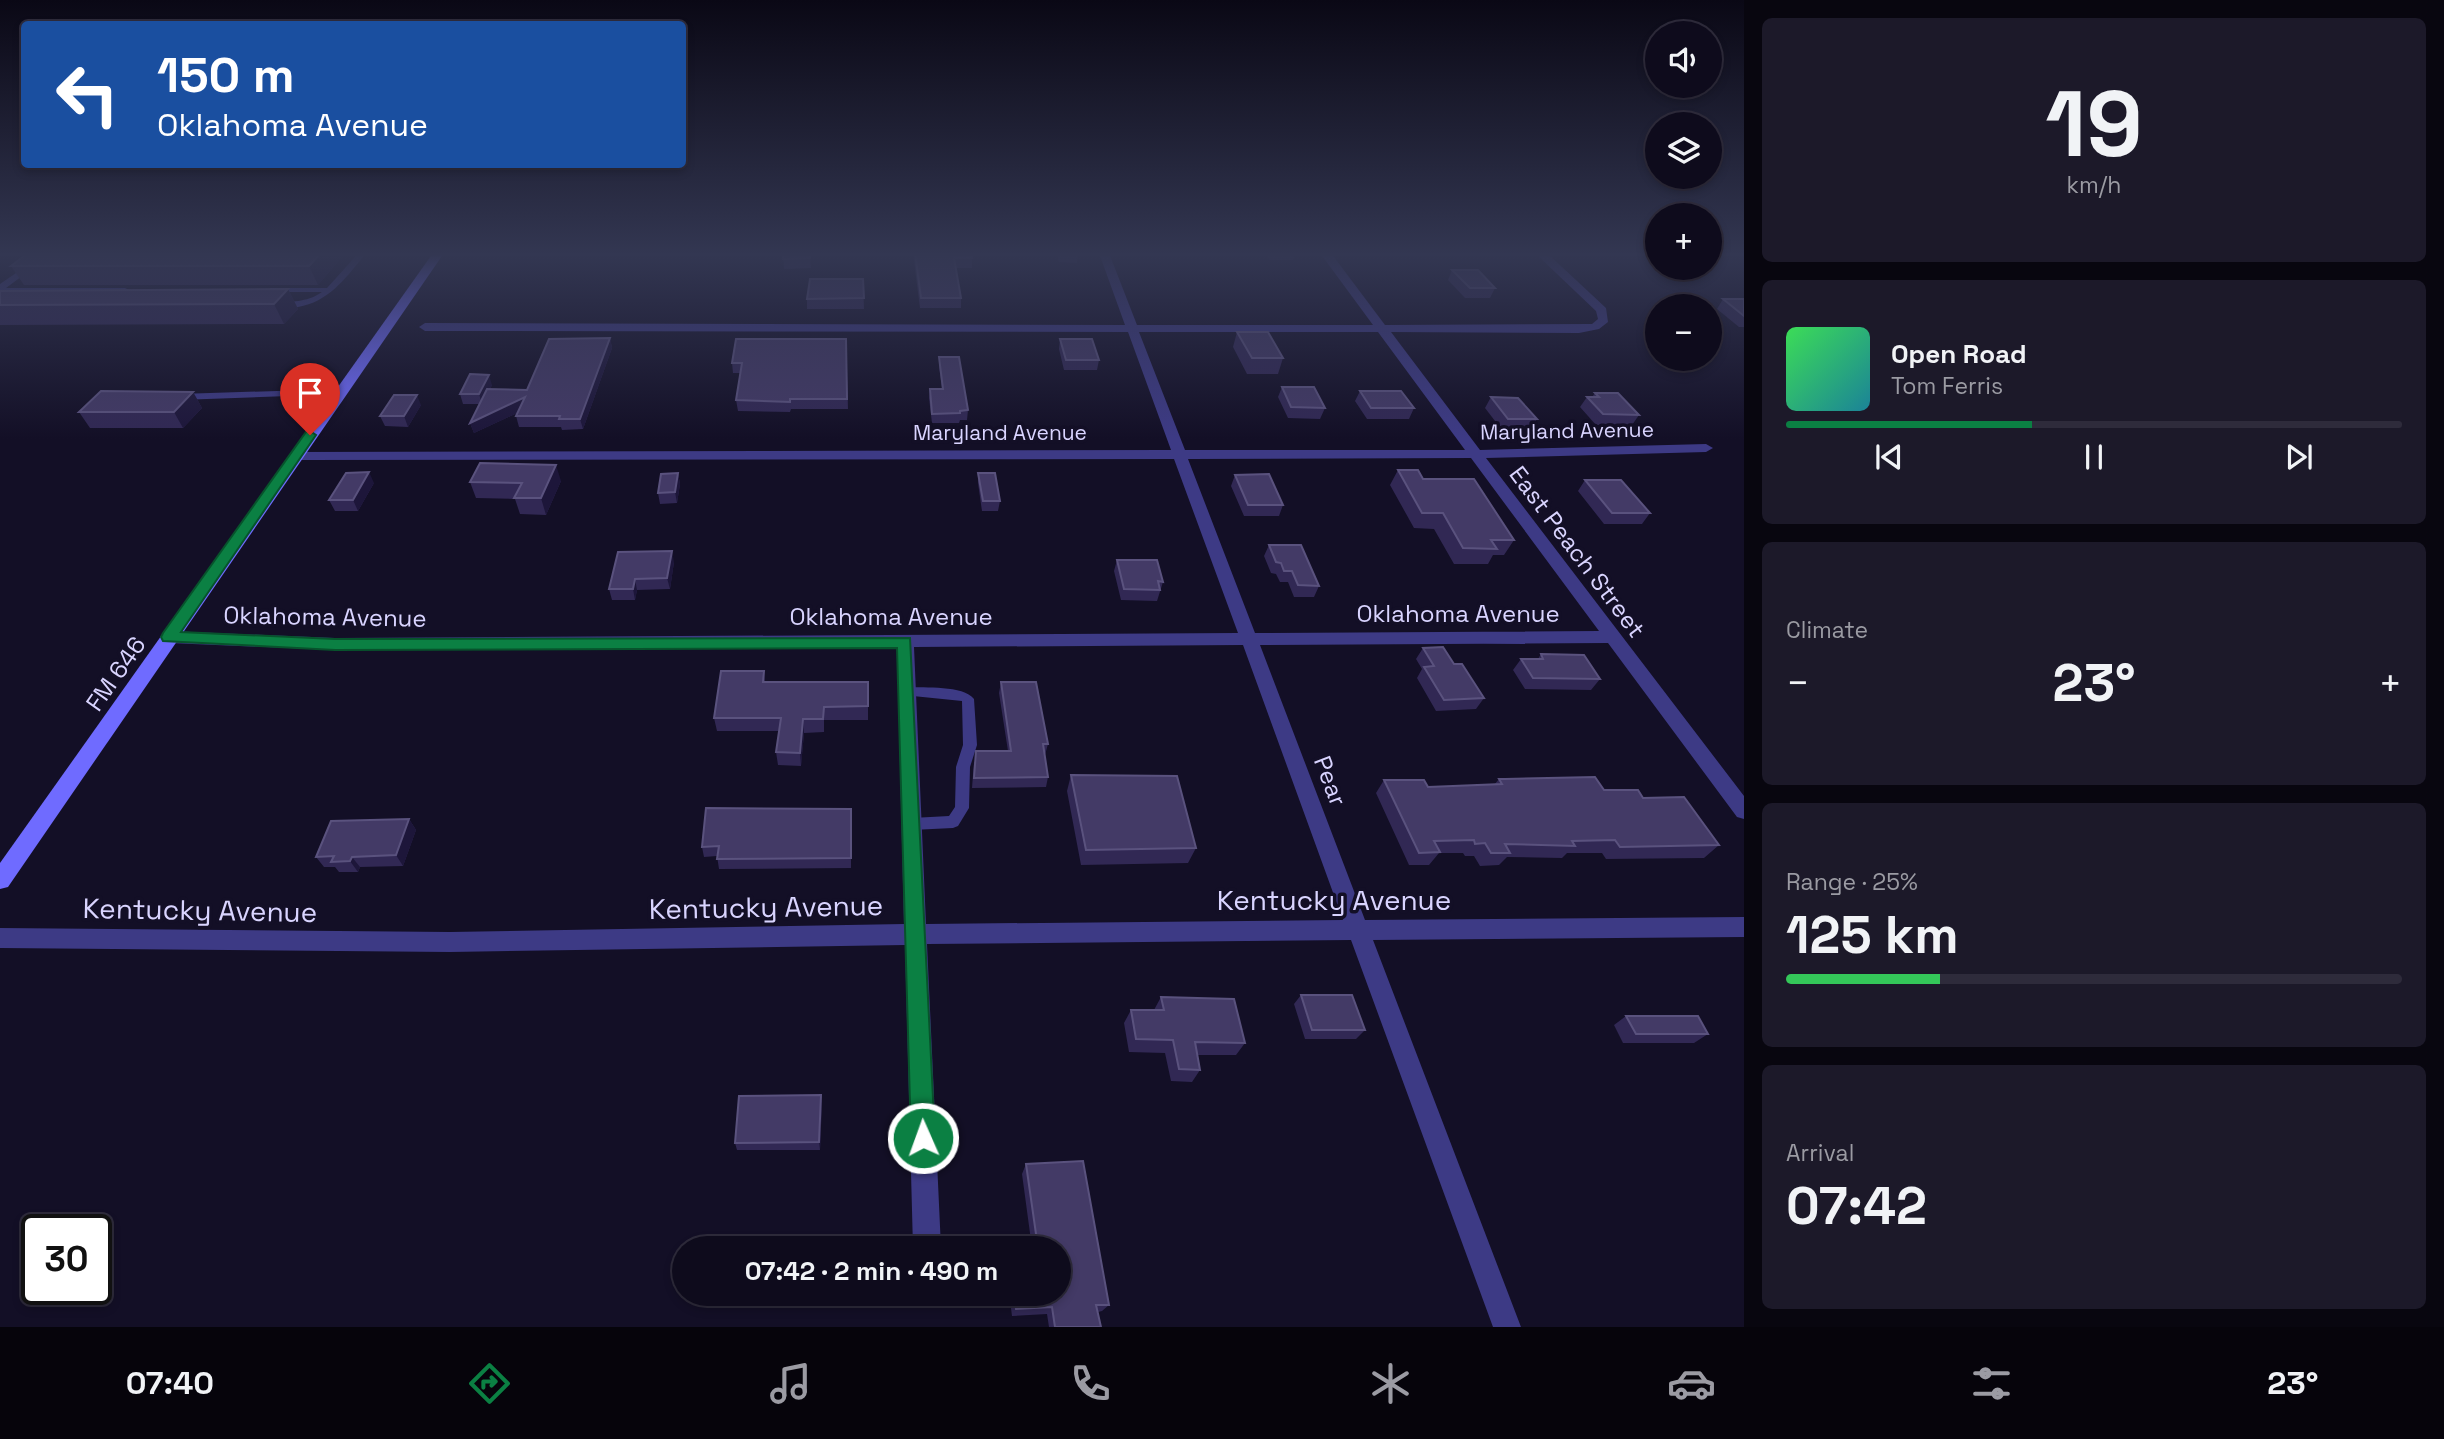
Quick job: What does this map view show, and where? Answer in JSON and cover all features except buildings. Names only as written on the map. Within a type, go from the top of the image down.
[{"type":"main road","name":"FM 646","points":[[0,880],[395,315]]},
{"type":"street","name":"Pear","points":[[1127,315],[1507,1327]]},
{"type":"street","name":"East Peach Street","points":[[1373,315],[1474,454],[1744,811]]},
{"type":"street","points":[[425,327],[1587,328],[1604,320],[1603,315]]},
{"type":"street","name":"Maryland Avenue","points":[[295,456],[1474,454],[1706,448]]},
{"type":"street","name":"Oklahoma Avenue","points":[[169,637],[335,644],[1614,638]]},
{"type":"street","points":[[905,642],[927,1236]]},
{"type":"street","name":"Kentucky Avenue","points":[[0,937],[450,942],[916,934],[1744,927]]},
{"type":"lane","points":[[176,397],[340,392]]},
{"type":"lane","points":[[906,692],[961,695],[968,699],[970,745],[963,767],[962,808],[953,822],[912,824]]},
{"type":"route","points":[[310,435],[169,637],[335,644],[905,642],[923,1138]]}]
